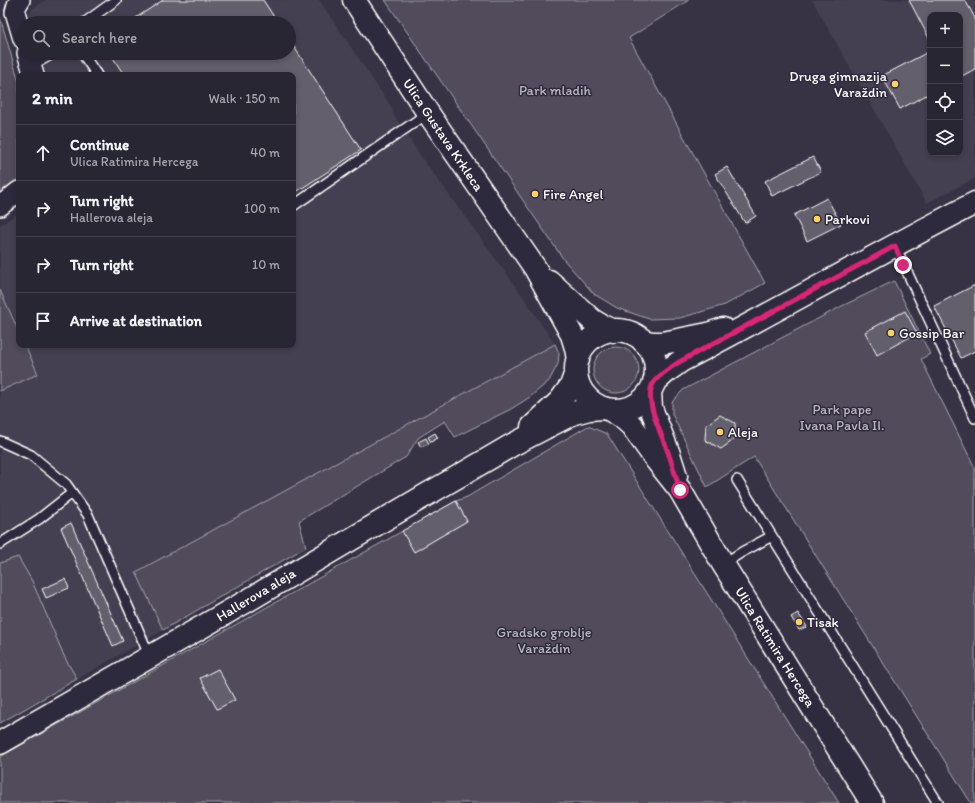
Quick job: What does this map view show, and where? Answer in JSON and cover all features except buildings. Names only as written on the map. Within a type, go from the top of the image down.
[{"type":"main road","name":"Ulica Gustava Krkleca","points":[[354,0],[428,113],[535,268],[572,335],[576,348],[577,366]]},
{"type":"main road","points":[[652,386],[656,370],[655,360],[650,349],[643,341],[634,335],[624,331],[614,331],[602,334],[591,340],[583,349],[577,366],[579,384],[584,395],[593,403],[607,409],[622,410],[633,406],[643,400],[652,386],[667,371],[681,361],[975,203]]},
{"type":"main road","name":"Ulica Gustava Krkleca","points":[[535,268],[592,320],[614,331]]},
{"type":"main road","points":[[643,341],[663,343],[674,341],[708,334],[761,318]]},
{"type":"main road","name":"Hallerova aleja","points":[[512,445],[560,401],[571,386],[577,366]]},
{"type":"main road","name":"Ulica Ratimira Hercega","points":[[652,386],[651,408],[669,454],[680,490]]},
{"type":"main road","name":"Hallerova aleja","points":[[0,743],[240,605],[512,445],[574,413],[588,409],[607,409]]},
{"type":"main road","name":"Ulica Ratimira Hercega","points":[[607,409],[622,417],[632,426],[680,490],[723,564],[872,803]]},
{"type":"street","points":[[16,16],[15,12],[20,0]]},
{"type":"street","points":[[0,206],[16,194]]},
{"type":"lane","points":[[94,16],[116,0]]},
{"type":"lane","points":[[87,60],[95,72]]},
{"type":"lane","points":[[296,204],[428,113]]},
{"type":"lane","points":[[895,246],[975,418]]},
{"type":"lane","points":[[0,442],[31,455],[66,484],[88,515],[150,657]]},
{"type":"lane","points":[[737,480],[938,803]]},
{"type":"lane","points":[[0,544],[38,520],[72,493]]},
{"type":"lane","points":[[723,564],[772,536]]},
{"type":"shaded area","points":[[46,0],[319,0],[392,108],[394,116],[420,155],[519,291],[555,344],[136,572],[163,630],[0,723],[0,391],[38,374],[26,348],[296,348],[296,72],[44,72],[40,60],[296,60],[296,16],[29,16],[32,9]]},
{"type":"shaded area","name":"Druga gimnazija Varaždin","points":[[812,0],[975,0],[975,178],[927,203]]},
{"type":"shaded area","points":[[16,215],[16,325],[0,290],[0,225]]},
{"type":"green space","name":"Park mladih","points":[[385,0],[689,0],[629,38],[765,283],[725,305],[680,318],[649,319],[617,308],[594,294],[564,260]]},
{"type":"green space","points":[[0,17],[16,72],[16,182],[0,193]]},
{"type":"green space","name":"Park pape Ivana Pavla II.","points":[[894,281],[930,354],[921,359],[975,468],[975,803],[971,803],[754,457],[707,487],[672,414],[672,402],[683,390],[842,306]]},
{"type":"green space","points":[[0,290],[16,325],[16,348],[26,348],[38,374],[0,391]]},
{"type":"green space","points":[[555,344],[559,353],[558,364],[549,381],[530,397],[511,409],[455,437],[445,421],[418,438],[406,457],[299,521],[306,547],[163,630],[136,572]]},
{"type":"green space","points":[[616,347],[629,351],[635,357],[639,370],[635,383],[629,389],[616,393],[603,389],[597,383],[593,370],[597,357],[603,351]]},
{"type":"green space","name":"Gradsko groblje Varaždin","points":[[588,426],[607,434],[839,803],[0,803],[0,757],[456,501],[467,497]]},
{"type":"green space","points":[[18,557],[32,581],[65,658],[77,679],[0,723],[0,563]]},
{"type":"place","name":"Druga gimnazija Varaždin","points":[[895,84]]},
{"type":"place","name":"Fire Angel","points":[[535,194]]},
{"type":"place","name":"Parkovi","points":[[817,219]]},
{"type":"place","name":"Gossip Bar","points":[[891,333]]},
{"type":"place","name":"Aleja","points":[[720,432]]},
{"type":"place","name":"Tisak","points":[[799,622]]},
{"type":"route","points":[[680,490],[669,454],[651,408],[650,391],[654,382],[681,361],[895,246],[903,265]]}]
